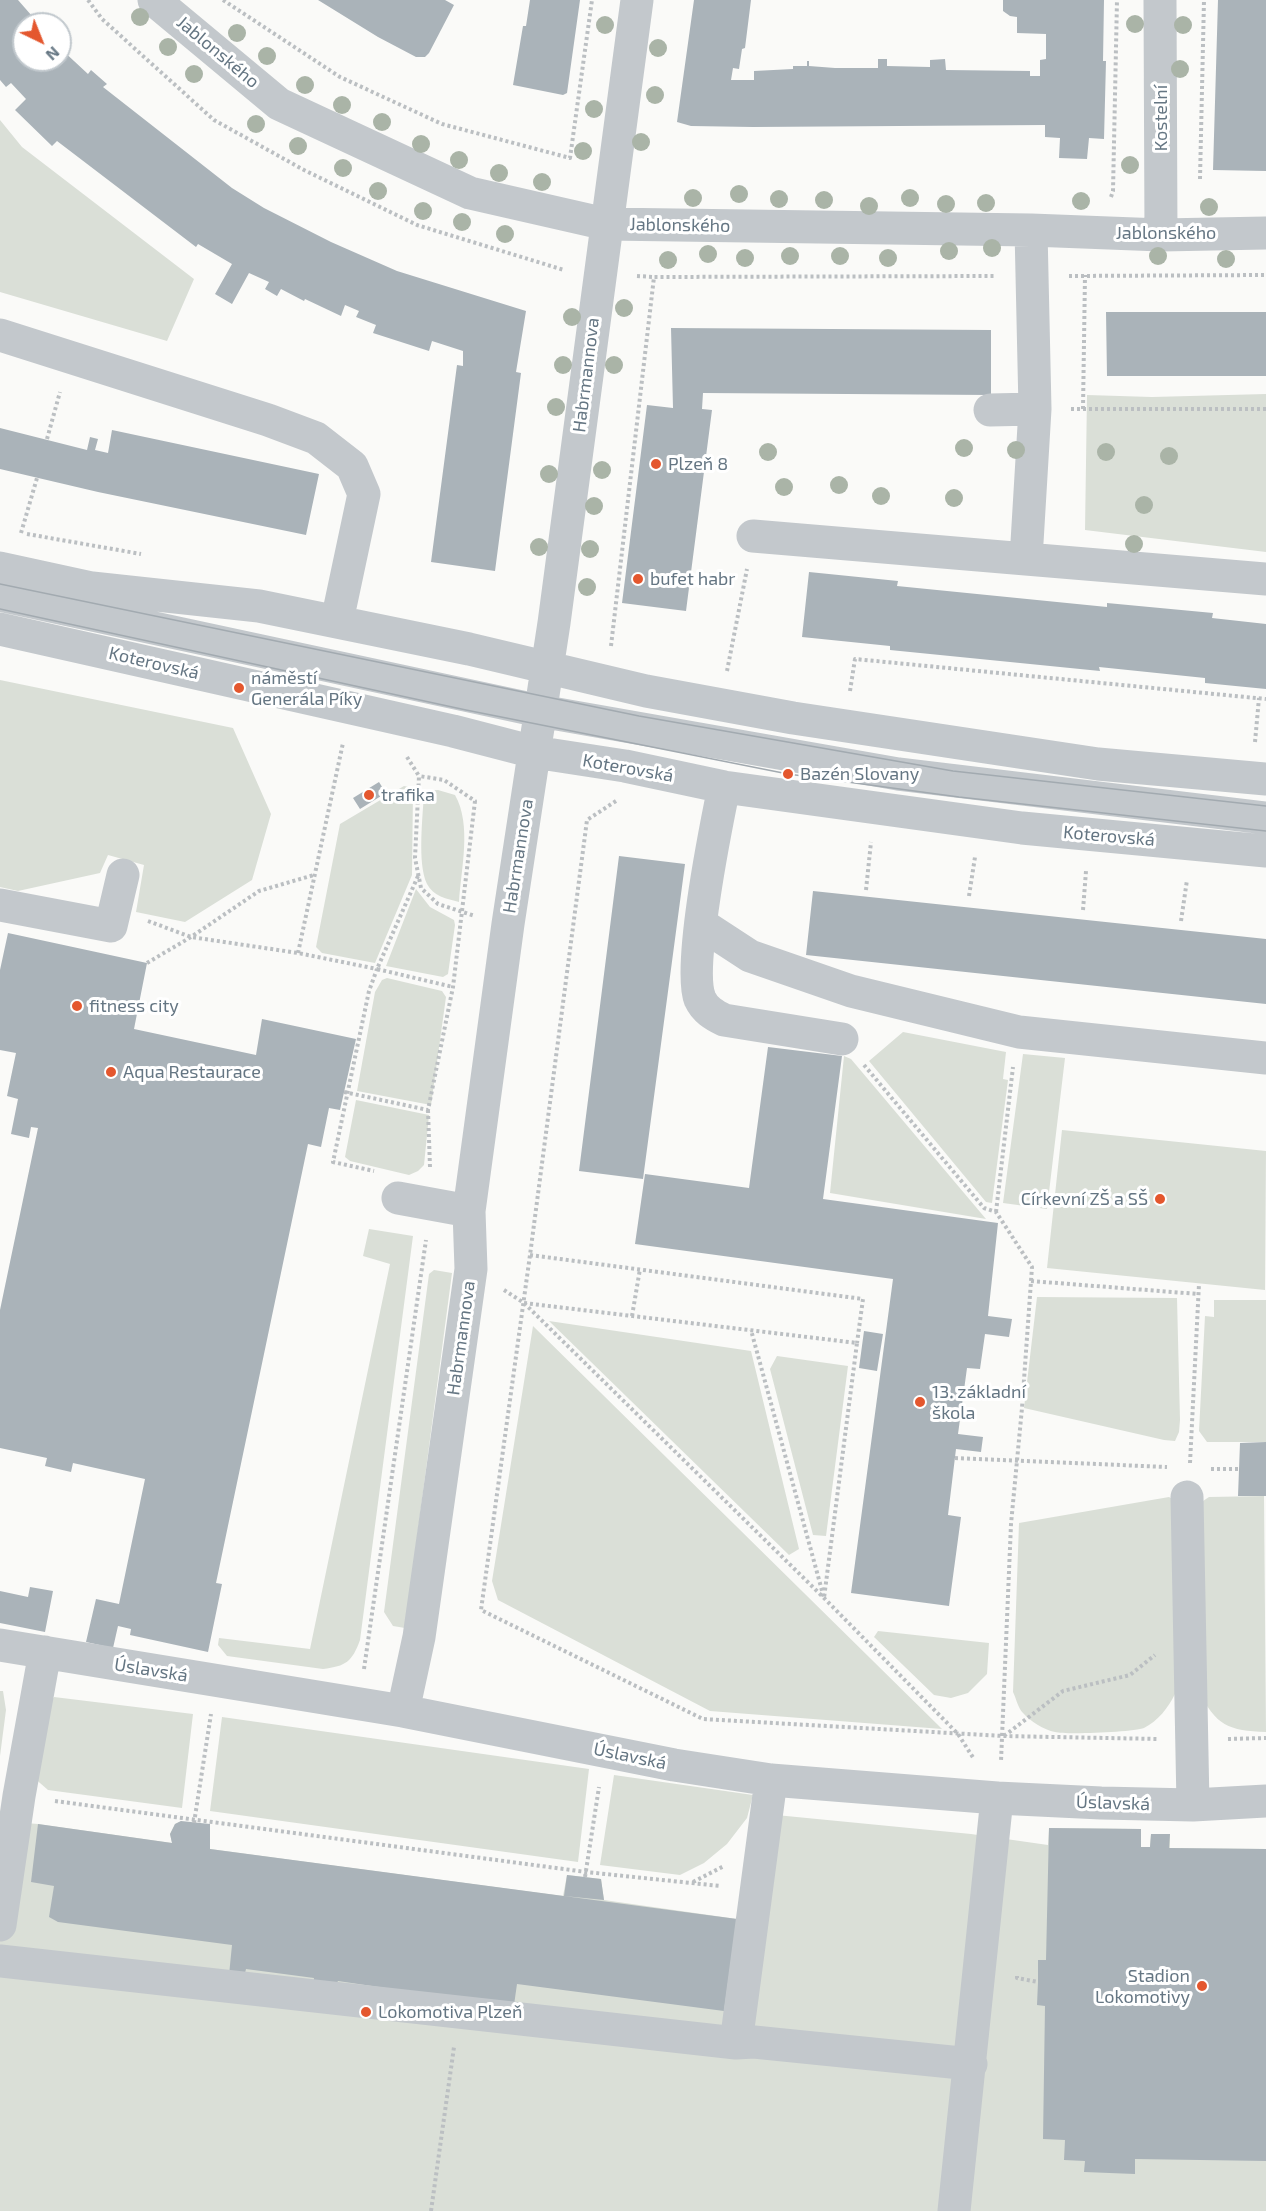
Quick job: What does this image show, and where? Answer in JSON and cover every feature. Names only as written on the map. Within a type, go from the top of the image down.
[{"type":"street","name":"Jablonského","points":[[154,0],[279,104],[470,193],[606,224],[1031,230],[1161,235],[1266,233]]},
{"type":"street","name":"Habrmannova","points":[[403,1711],[419,1637],[471,1269],[469,1210],[508,924],[548,668],[637,0]]},
{"type":"street","name":"Kostelní","points":[[1160,0],[1161,235]]},
{"type":"street","points":[[1026,559],[1035,409],[1031,230]]},
{"type":"street","points":[[0,335],[268,420],[316,438],[352,466],[364,494],[337,621]]},
{"type":"street","points":[[990,410],[1035,409]]},
{"type":"street","points":[[753,536],[1266,579]]},
{"type":"street","points":[[0,568],[92,588],[259,606],[337,621],[646,691],[793,718],[1098,764],[1260,766]]},
{"type":"street","name":"Koterovská","points":[[0,595],[540,711],[898,774],[1266,818]]},
{"type":"street","name":"Koterovská","points":[[0,629],[453,731],[534,752],[625,766],[724,787],[1022,828],[1266,851]]},
{"type":"street","points":[[724,787],[701,924],[696,981],[700,999],[709,1012],[724,1020],[842,1039]]},
{"type":"street","points":[[0,905],[111,926],[123,875]]},
{"type":"street","points":[[701,924],[750,956],[851,991],[1019,1032],[1266,1058]]},
{"type":"street","points":[[398,1198],[469,1210]]},
{"type":"street","points":[[1188,1482],[1193,1805]]},
{"type":"street","name":"Úslavská","points":[[0,1645],[403,1711],[674,1765],[771,1780],[997,1798],[1193,1805],[1266,1801]]},
{"type":"street","points":[[0,1925],[19,1796],[45,1652]]},
{"type":"street","points":[[736,2043],[771,1780]]},
{"type":"street","points":[[954,2211],[997,1798]]},
{"type":"street","points":[[0,1961],[736,2043],[754,2042],[971,2064]]},
{"type":"path","points":[[223,0],[340,76],[442,124],[570,158],[592,0]]},
{"type":"path","points":[[1200,179],[1204,0]]},
{"type":"path","points":[[610,656],[654,277],[1266,275]]},
{"type":"path","points":[[47,440],[70,357]]},
{"type":"path","points":[[1035,409],[1266,409]]},
{"type":"path","points":[[21,533],[37,478]]},
{"type":"path","points":[[726,678],[753,536]]},
{"type":"path","points":[[849,698],[855,659],[1266,699]]},
{"type":"path","points":[[1259,698],[1260,766]]},
{"type":"path","points":[[298,953],[343,742]]},
{"type":"path","points":[[405,755],[419,776],[415,858],[421,888],[438,904],[508,924]]},
{"type":"path","points":[[359,1704],[431,1204],[428,1110],[453,987],[475,801],[444,780],[419,776]]},
{"type":"path","points":[[866,890],[871,842]]},
{"type":"path","points":[[969,896],[976,851]]},
{"type":"path","points":[[1083,910],[1087,861]]},
{"type":"path","points":[[1181,921],[1188,870]]},
{"type":"path","points":[[147,963],[260,891],[314,875]]},
{"type":"path","points":[[376,1172],[333,1162],[369,991],[419,875]]},
{"type":"path","points":[[154,922],[191,937],[298,953],[453,987]]},
{"type":"path","points":[[842,1039],[984,1208],[996,1212],[1032,1267],[1011,1524],[1003,1736],[997,1798]]},
{"type":"path","points":[[996,1212],[1012,1070]]},
{"type":"path","points":[[346,1093],[428,1110]]},
{"type":"path","points":[[530,1255],[863,1299],[824,1598]]},
{"type":"path","points":[[471,1269],[524,1303],[824,1598],[958,1734],[997,1798]]},
{"type":"path","points":[[632,1316],[640,1269]]},
{"type":"path","points":[[1030,1281],[1198,1294]]},
{"type":"path","points":[[1188,1482],[1199,1284]]},
{"type":"path","points":[[524,1303],[857,1342]]},
{"type":"path","points":[[524,1303],[481,1610],[703,1719],[1003,1736],[1192,1740],[1266,1738]]},
{"type":"path","points":[[751,1330],[824,1598]]},
{"type":"path","points":[[955,1458],[1017,1460],[1188,1482],[1238,1470]]},
{"type":"path","points":[[1003,1736],[1062,1690],[1130,1675],[1189,1627]]},
{"type":"path","points":[[194,1821],[216,1681]]},
{"type":"path","points":[[586,1875],[604,1750]]},
{"type":"path","points":[[19,1796],[586,1875],[757,1891]]},
{"type":"path","points":[[431,2211],[455,2043]]},
{"type":"shaded area","points":[[0,120],[22,147],[194,279],[167,341],[0,292]]},
{"type":"shaded area","points":[[1266,394],[1266,552],[1085,530],[1087,395],[1152,397]]},
{"type":"shaded area","points":[[0,680],[233,728],[271,814],[252,880],[185,922],[136,912],[144,865],[108,855],[100,873],[18,891],[0,887]]},
{"type":"shaded area","points":[[404,786],[413,791],[412,875],[375,963],[322,953],[316,947],[340,824]]},
{"type":"shaded area","points":[[438,790],[455,795],[463,820],[464,847],[459,902],[433,891],[424,875],[421,839],[424,791]]},
{"type":"shaded area","points":[[416,889],[430,907],[454,920],[448,974],[443,977],[386,966]]},
{"type":"shaded area","points":[[387,978],[442,991],[446,997],[431,1105],[357,1091],[375,992],[382,980]]},
{"type":"shaded area","points":[[903,1032],[1006,1052],[1003,1079],[1008,1080],[992,1203],[986,1202],[869,1061]]},
{"type":"shaded area","points":[[1023,1054],[1065,1058],[1047,1209],[1003,1203]]},
{"type":"shaded area","points":[[844,1056],[851,1059],[986,1219],[830,1193]]},
{"type":"shaded area","points":[[356,1100],[429,1115],[424,1165],[418,1171],[409,1175],[350,1161],[345,1157]]},
{"type":"shaded area","name":"Církevní ZŠ a SŠ","points":[[1062,1130],[1266,1151],[1265,1290],[1047,1268]]},
{"type":"shaded area","points":[[369,1229],[413,1236],[360,1640],[347,1662],[323,1669],[227,1656],[218,1645],[219,1638],[310,1649],[390,1264],[363,1256]]},
{"type":"shaded area","points":[[434,1270],[452,1273],[405,1628],[393,1626],[384,1612],[429,1274]]},
{"type":"shaded area","points":[[1037,1297],[1177,1298],[1180,1420],[1179,1432],[1175,1441],[1024,1408]]},
{"type":"shaded area","points":[[1214,1300],[1266,1300],[1266,1442],[1207,1442],[1199,1431],[1205,1316],[1214,1317]]},
{"type":"shaded area","points":[[549,1321],[751,1351],[799,1549],[789,1555]]},
{"type":"shaded area","points":[[533,1326],[942,1729],[710,1711],[498,1600],[492,1581]]},
{"type":"shaded area","points":[[777,1356],[848,1366],[826,1536],[813,1535],[770,1369]]},
{"type":"shaded area","points":[[1264,1496],[1266,1732],[1242,1730],[1225,1724],[1211,1712],[1199,1691],[1203,1501],[1209,1497]]},
{"type":"shaded area","points":[[1169,1497],[1176,1501],[1175,1694],[1162,1714],[1144,1728],[1100,1733],[1062,1733],[1038,1725],[1021,1711],[1013,1692],[1019,1523]]},
{"type":"shaded area","points":[[878,1631],[989,1643],[987,1674],[968,1693],[951,1698],[934,1695],[874,1637]]},
{"type":"shaded area","points":[[0,1691],[3,1691],[6,1710],[0,1756]]},
{"type":"shaded area","points":[[54,1697],[193,1714],[182,1808],[48,1790],[32,1776],[44,1709]]},
{"type":"shaded area","points":[[222,1717],[589,1769],[578,1862],[210,1811]]},
{"type":"shaded area","points":[[614,1775],[753,1795],[747,1818],[727,1844],[704,1863],[680,1875],[600,1865]]},
{"type":"shaded area","name":"Lokomotiva Plzeň","points":[[776,1815],[971,1834],[1048,1845],[1049,1828],[1141,1829],[1141,1847],[1150,1847],[1151,1834],[1170,1834],[1170,1848],[1266,1849],[1266,2211],[0,2211],[0,1821],[38,1824],[172,1843],[170,1834],[175,1824],[181,1821],[210,1849],[563,1896],[567,1875],[601,1879],[604,1900],[737,1919]]},
{"type":"building","points":[[0,0],[18,0],[28,12],[12,12],[12,72],[72,72],[72,59],[88,74],[91,70],[107,84],[103,87],[232,188],[264,208],[331,242],[397,271],[526,311],[516,372],[521,373],[495,571],[431,562],[457,365],[463,366],[463,351],[432,341],[429,351],[373,333],[376,325],[356,317],[359,311],[345,305],[341,316],[281,289],[277,296],[265,289],[269,282],[249,273],[232,304],[215,294],[232,264],[198,244],[196,247],[57,141],[52,146],[15,110],[26,99],[11,83],[6,87],[0,80]]},
{"type":"building","points":[[318,0],[445,0],[454,5],[429,53],[425,57],[416,57],[378,37]]},
{"type":"building","points":[[530,0],[580,0],[567,93],[563,95],[513,85]]},
{"type":"building","points":[[694,0],[751,0],[745,48],[742,49],[739,69],[733,68],[731,80],[754,80],[754,71],[793,69],[793,66],[807,66],[807,61],[809,61],[809,66],[878,68],[878,59],[887,59],[887,66],[930,67],[930,60],[945,59],[946,70],[1030,71],[1030,76],[1040,76],[1040,60],[1046,59],[1046,34],[1017,33],[1017,17],[1010,16],[1003,11],[1003,0],[1104,0],[1103,61],[1106,61],[1104,139],[1089,138],[1087,159],[1059,158],[1060,138],[1045,137],[1045,125],[753,127],[691,126],[677,122]]},
{"type":"building","points":[[1218,0],[1266,0],[1266,171],[1213,170]]},
{"type":"building","points":[[1106,312],[1266,312],[1266,376],[1107,376]]},
{"type":"building","points":[[671,328],[991,330],[991,395],[703,393],[702,409],[712,410],[686,611],[622,603],[647,405],[673,408]]},
{"type":"building","points":[[0,428],[87,450],[90,437],[98,439],[95,450],[108,453],[112,430],[319,474],[306,535],[98,492],[0,469]]},
{"type":"building","points":[[809,572],[898,581],[897,586],[1107,607],[1107,603],[1213,613],[1212,618],[1266,624],[1266,689],[1205,683],[1205,678],[1099,667],[1100,671],[890,650],[890,646],[802,637]]},
{"type":"building","name":"trafika","points":[[379,782],[386,793],[360,809],[353,798]]},
{"type":"building","points":[[619,856],[685,864],[643,1179],[579,1171]]},
{"type":"building","points":[[813,891],[1266,939],[1266,1004],[806,955]]},
{"type":"building","points":[[8,933],[147,963],[134,1029],[256,1055],[262,1019],[356,1039],[340,1110],[329,1108],[321,1147],[308,1144],[216,1583],[222,1584],[208,1652],[130,1635],[131,1629],[118,1626],[113,1648],[86,1642],[96,1599],[119,1604],[145,1479],[73,1463],[71,1472],[45,1466],[47,1458],[0,1448],[0,1310],[38,1128],[31,1127],[29,1138],[11,1134],[18,1099],[7,1096],[16,1053],[0,1050],[0,970]]},
{"type":"building","points":[[768,1047],[842,1056],[823,1199],[998,1223],[988,1316],[1012,1319],[1009,1337],[985,1334],[980,1369],[967,1368],[958,1434],[983,1437],[981,1452],[956,1449],[948,1515],[961,1517],[949,1606],[851,1593],[893,1279],[635,1244],[645,1174],[749,1188]]},
{"type":"building","points":[[864,1331],[883,1334],[877,1371],[859,1368]]},
{"type":"building","points":[[1266,1442],[1266,1496],[1238,1496],[1240,1443]]},
{"type":"building","points":[[30,1587],[53,1591],[45,1632],[0,1623],[0,1591],[28,1597]]},
{"type":"building","points":[[181,1821],[210,1824],[210,1849],[737,1919],[724,2011],[517,1984],[513,2012],[406,1991],[338,1981],[334,1988],[313,1986],[314,1978],[246,1969],[244,1977],[229,1975],[232,1945],[58,1922],[49,1917],[54,1886],[31,1882],[38,1824],[172,1843],[170,1834],[175,1824]]},
{"type":"building","points":[[1049,1828],[1141,1829],[1141,1847],[1150,1847],[1151,1834],[1170,1834],[1169,1848],[1266,1849],[1266,2161],[1135,2159],[1135,2174],[1084,2172],[1085,2161],[1064,2160],[1065,2140],[1043,2139],[1045,2006],[1037,2005],[1038,1960],[1046,1960]]},
{"type":"building","points":[[567,1875],[601,1879],[604,1900],[564,1896]]},
{"type":"tram line","points":[[0,584],[639,716],[953,771],[1266,806]]},
{"type":"tram line","points":[[0,609],[466,710],[788,774],[959,797],[1266,831]]},
{"type":"place","name":"Plzeň 8","points":[[656,464]]},
{"type":"place","name":"bufet habr","points":[[638,579]]},
{"type":"place","name":"náměstí Generála Píky","points":[[239,688]]},
{"type":"place","name":"Bazén Slovany","points":[[788,774]]},
{"type":"place","name":"trafika","points":[[369,795]]},
{"type":"place","name":"fitness city","points":[[77,1006]]},
{"type":"place","name":"Aqua Restaurace","points":[[111,1072]]},
{"type":"place","name":"Církevní ZŠ a SŠ","points":[[1160,1199]]},
{"type":"place","name":"13. základní škola","points":[[920,1402]]},
{"type":"place","name":"Stadion Lokomotivy","points":[[1202,1986]]},
{"type":"place","name":"Lokomotiva Plzeň","points":[[366,2012]]}]
